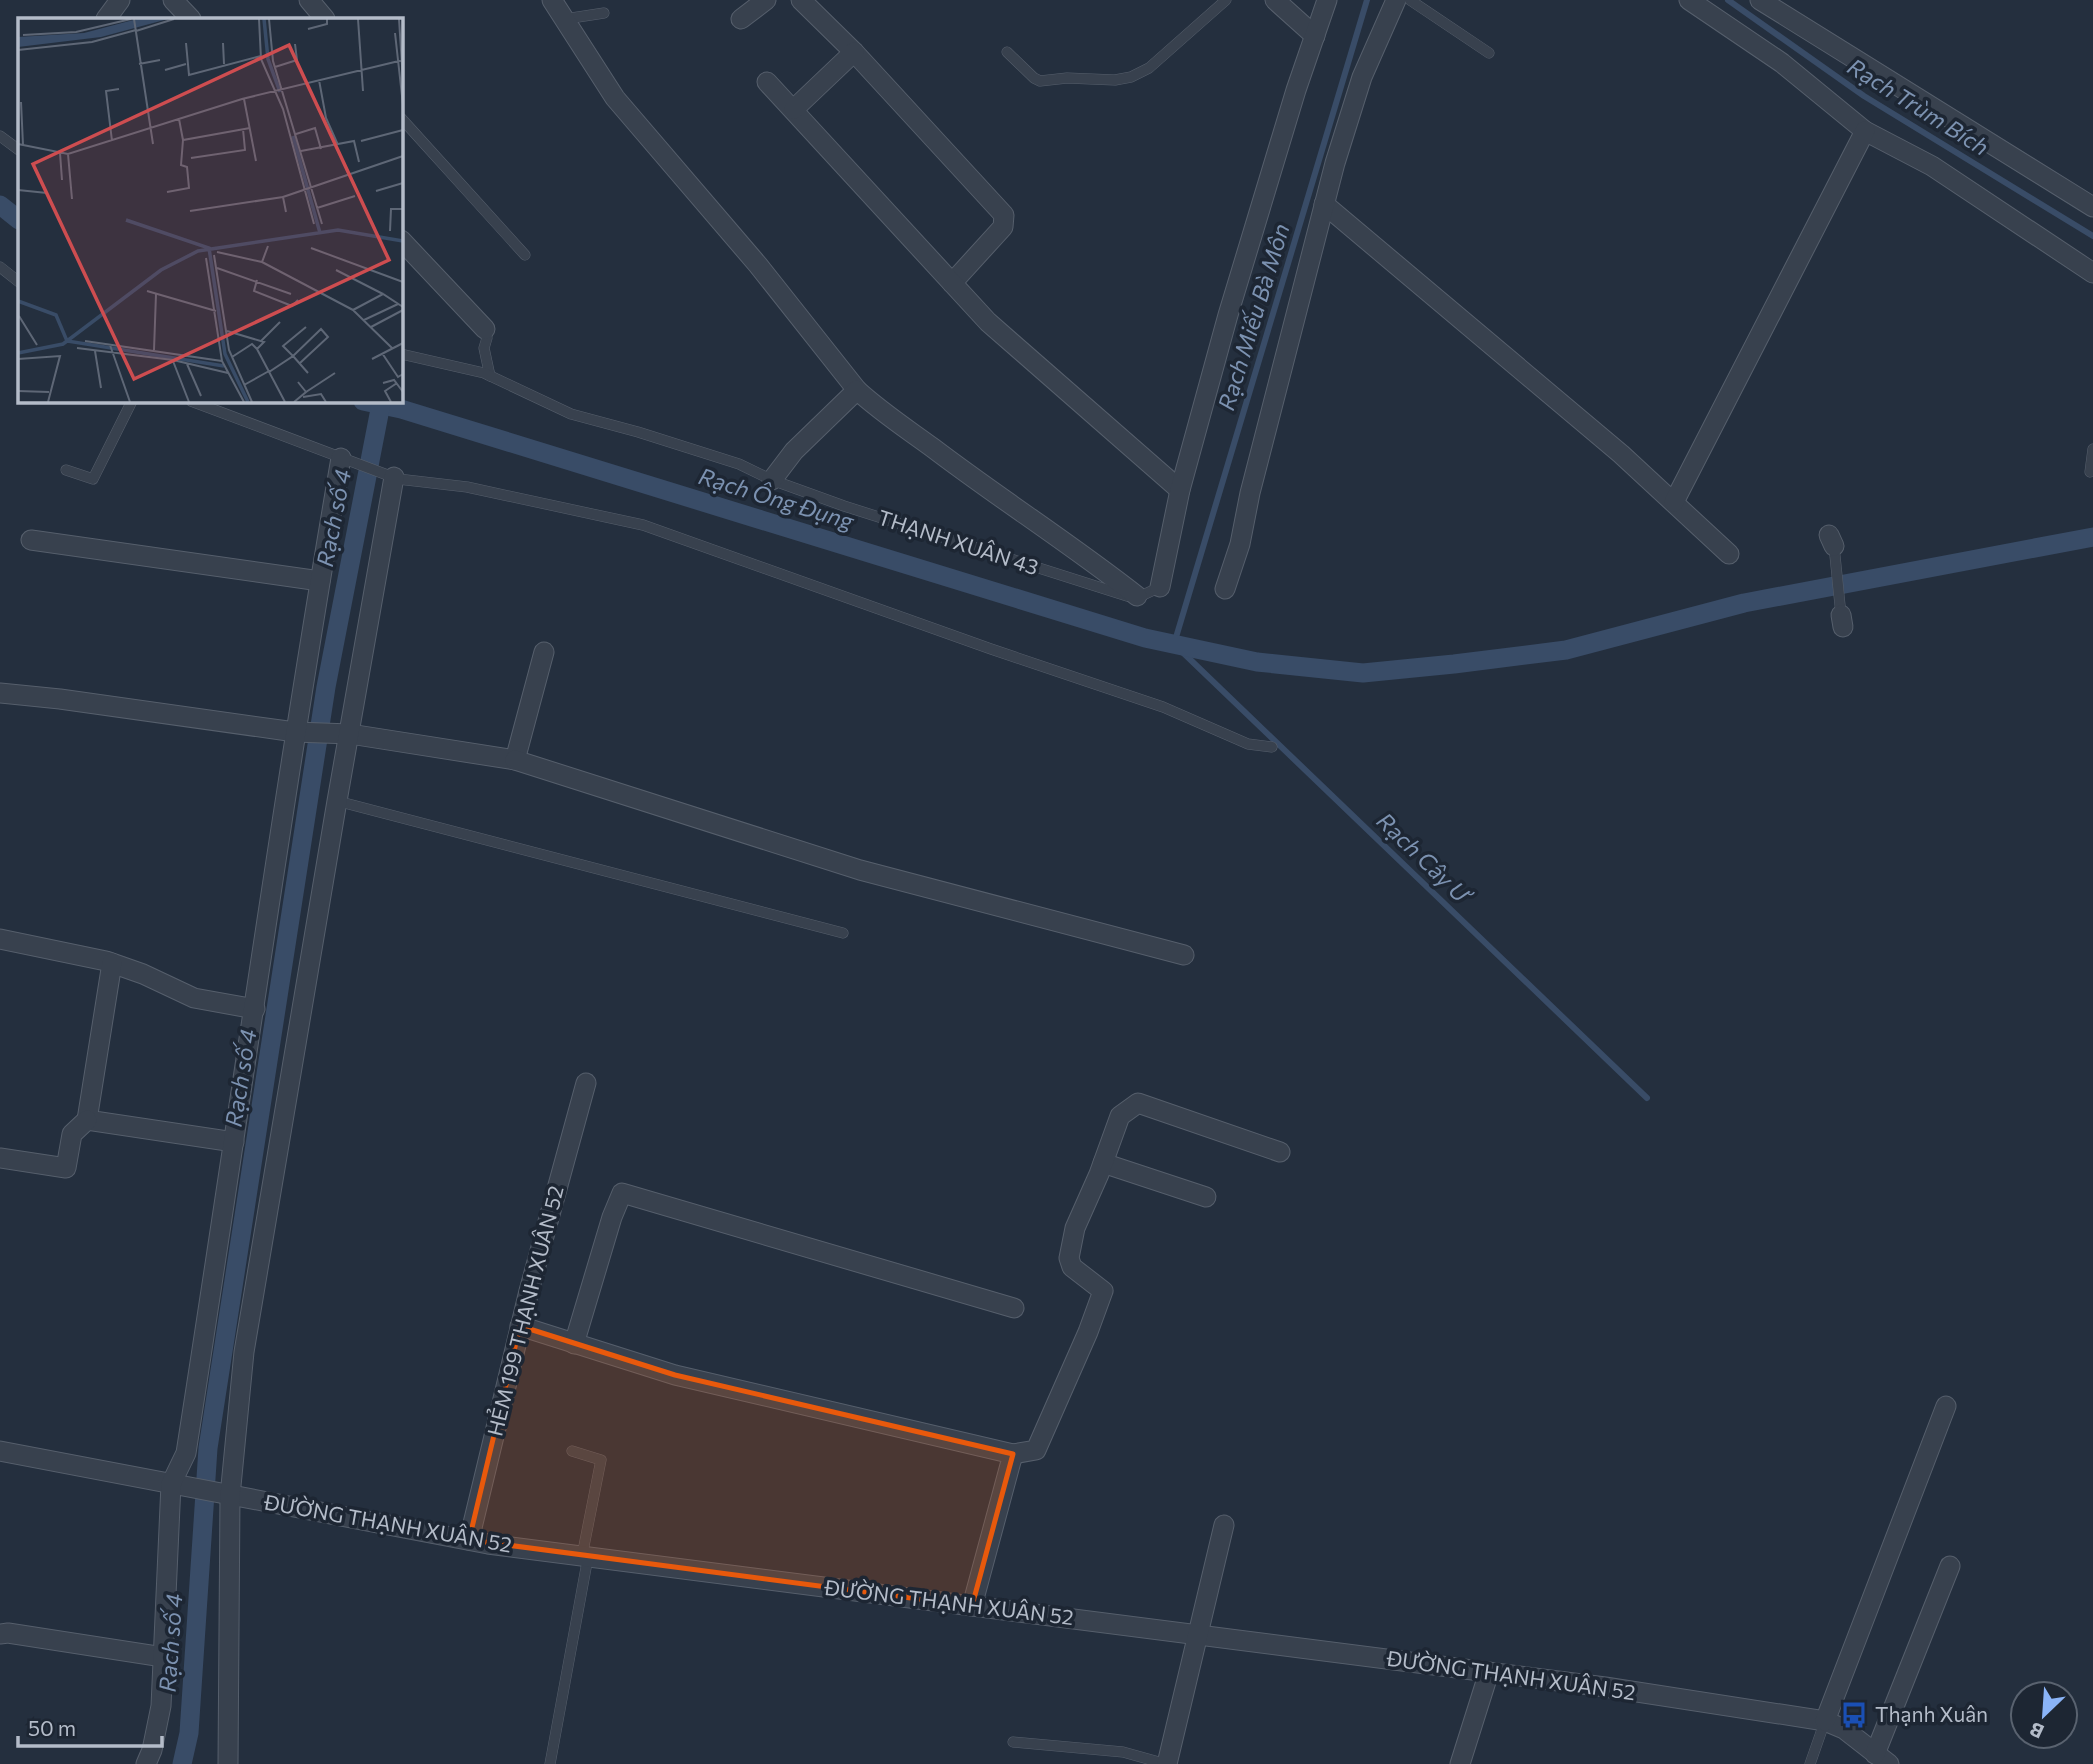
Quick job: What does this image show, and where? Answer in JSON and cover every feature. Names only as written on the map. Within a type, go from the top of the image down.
[{"type":"street","points":[[107,18],[120,0]]},
{"type":"street","points":[[174,0],[190,18]]},
{"type":"street","points":[[309,0],[324,18]]},
{"type":"street","points":[[552,0],[615,98],[758,265],[858,390],[875,407],[984,487],[1080,552],[1137,596]]},
{"type":"street","points":[[741,19],[766,0]]},
{"type":"street","points":[[801,0],[854,52],[1004,215],[1003,227],[952,283]]},
{"type":"street","points":[[1275,0],[1315,36]]},
{"type":"street","points":[[1160,587],[1180,489],[1232,302],[1296,90],[1327,0]]},
{"type":"street","points":[[1225,589],[1240,544],[1250,493],[1324,204],[1362,77],[1396,0]]},
{"type":"street","points":[[1689,0],[1782,63],[1865,131],[1932,166],[2093,273]]},
{"type":"street","points":[[1767,3],[2093,207]]},
{"type":"street","points":[[794,109],[854,52]]},
{"type":"street","points":[[768,82],[988,322],[1180,489]]},
{"type":"street","points":[[1674,502],[1865,131]]},
{"type":"street","points":[[1324,204],[1621,454],[1729,554]]},
{"type":"street","points":[[402,241],[485,329]]},
{"type":"street","points":[[772,480],[794,451],[858,390]]},
{"type":"street","points":[[146,1764],[152,1750],[161,1706],[172,1485],[186,1453],[296,732],[342,458]]},
{"type":"street","points":[[228,1764],[229,1496],[244,1352],[394,477]]},
{"type":"street","points":[[31,540],[320,581]]},
{"type":"street","points":[[515,760],[544,652]]},
{"type":"street","points":[[0,693],[296,732],[349,734],[515,760],[860,870],[1184,955]]},
{"type":"street","points":[[0,939],[111,963],[143,974],[194,998],[255,1009]]},
{"type":"street","points":[[0,1158],[66,1168],[72,1134],[87,1120],[111,963]]},
{"type":"street","name":"HẺM 199 THẠNH XUÂN 52","points":[[469,1541],[520,1326],[586,1083]]},
{"type":"street","points":[[520,1326],[675,1375],[1013,1454],[1036,1450],[1103,1291],[1072,1267],[1069,1258],[1075,1228],[1120,1116],[1138,1103],[1280,1152]]},
{"type":"street","points":[[87,1120],[234,1142]]},
{"type":"street","points":[[1103,1163],[1206,1197]]},
{"type":"street","points":[[574,1345],[612,1217],[622,1193],[1014,1308]]},
{"type":"street","points":[[1825,1721],[1946,1406]]},
{"type":"street","name":"ĐƯỜNG THẠNH XUÂN 52","points":[[0,1451],[469,1541],[1605,1687],[1825,1721],[1844,1729],[1882,1759]]},
{"type":"street","points":[[972,1606],[1013,1454]]},
{"type":"street","points":[[1166,1764],[1224,1525]]},
{"type":"street","points":[[1882,1759],[1950,1566]]},
{"type":"street","points":[[0,1634],[8,1633],[163,1657]]},
{"type":"street","points":[[1460,1764],[1489,1672]]},
{"type":"lane","points":[[1007,51],[1040,81],[1067,78],[1115,80],[1131,77],[1149,68],[1226,0]]},
{"type":"lane","points":[[1410,0],[1489,53]]},
{"type":"lane","points":[[564,19],[604,13]]},
{"type":"lane","points":[[402,119],[525,254]]},
{"type":"lane","points":[[0,136],[18,149]]},
{"type":"lane","points":[[0,267],[18,281]]},
{"type":"lane","points":[[485,329],[484,348],[489,376]]},
{"type":"lane","name":"THẠNH XUÂN 43","points":[[402,354],[489,376],[571,414],[727,460],[772,480],[1010,560],[1127,596],[1137,596]]},
{"type":"lane","points":[[66,470],[93,479],[132,402]]},
{"type":"lane","points":[[194,402],[394,477],[467,487],[643,526],[1163,707],[1248,744],[1272,747]]},
{"type":"lane","points":[[2090,472],[2093,449]]},
{"type":"lane","points":[[1831,540],[1842,622]]},
{"type":"lane","points":[[1137,596],[1160,587]]},
{"type":"lane","points":[[337,801],[844,933]]},
{"type":"lane","points":[[550,1764],[601,1460],[572,1451]]},
{"type":"lane","points":[[1810,1764],[1825,1721]]},
{"type":"lane","points":[[1013,1742],[1123,1752],[1166,1764]]},
{"type":"highlighted area","points":[[520,1326],[675,1375],[1013,1454],[972,1606],[469,1540]]},
{"type":"waterway","name":"Rạch Miếu Bà Môn","points":[[1367,0],[1174,644],[1647,1098]]},
{"type":"waterway","name":"Rạch Trùm Bích","points":[[1728,0],[1864,96],[2093,236]]},
{"type":"waterway","name":"Rạch Ông Đụng","points":[[0,205],[18,219]]},
{"type":"waterway","points":[[368,402],[401,409],[1145,638],[1257,662],[1363,673],[1566,650],[1744,603],[2093,537]]},
{"type":"waterway","name":"Rạch số 4","points":[[182,1764],[189,1733],[208,1448],[326,687],[381,404]]},
{"type":"place","name":"Thạnh Xuân","points":[[1854,1715]]},
{"type":"water label","name":"Rạch Cây Ư","points":[[1423,858]]}]
